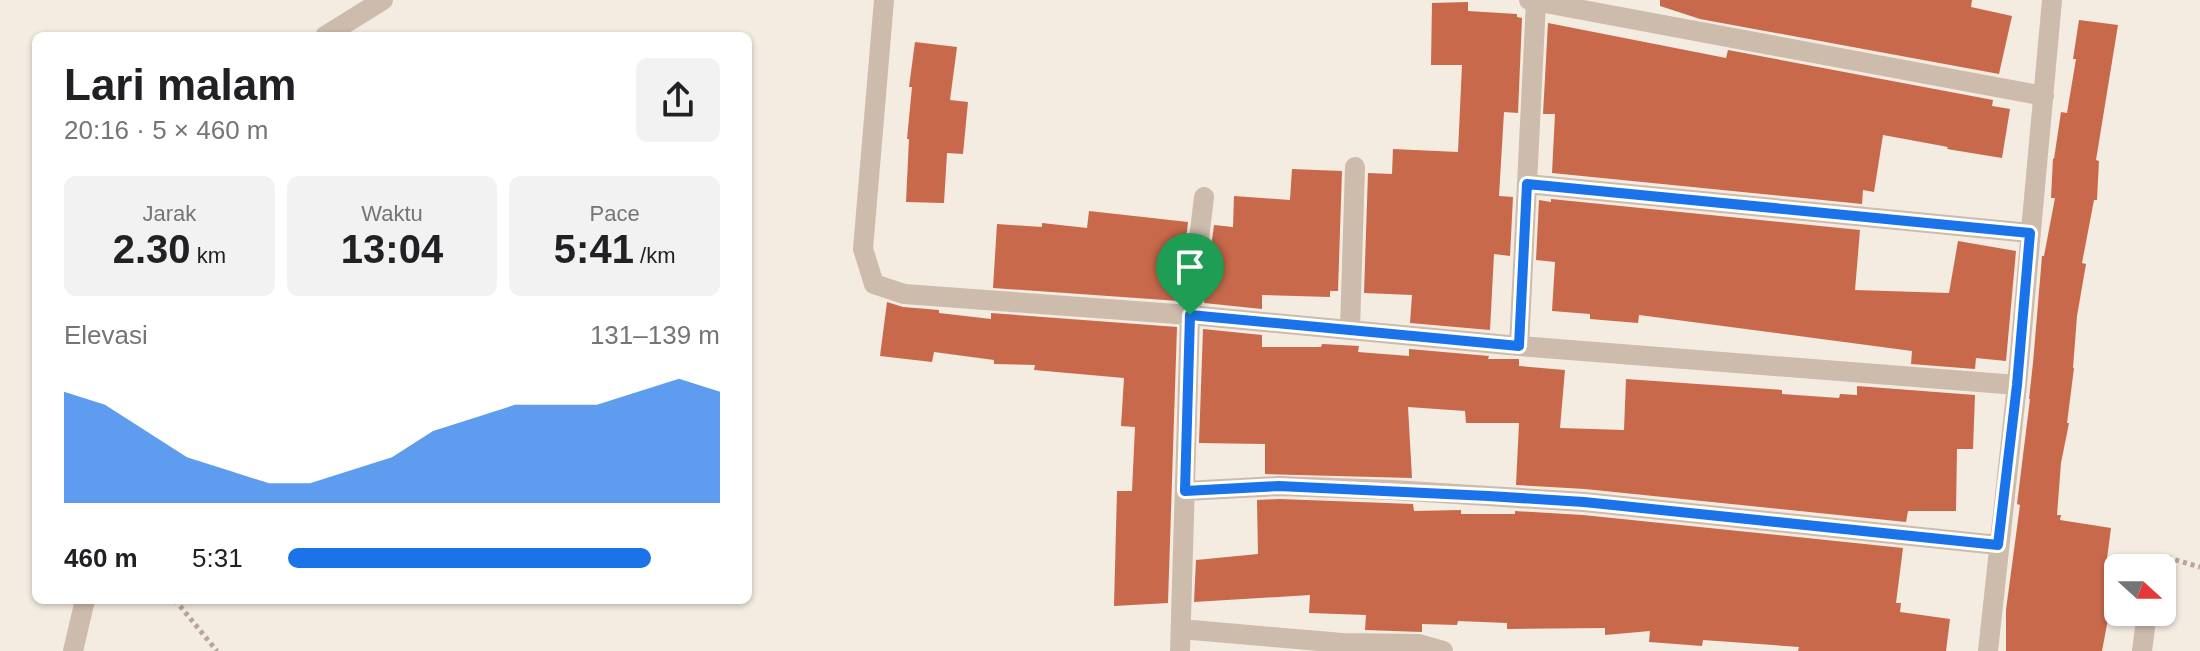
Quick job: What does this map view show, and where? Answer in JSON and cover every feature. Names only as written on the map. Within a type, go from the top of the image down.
[{"type":"street","points":[[331,32],[383,0]]},
{"type":"street","points":[[884,0],[863,249],[874,284],[904,294],[2017,385]]},
{"type":"street","points":[[1988,651],[2017,385],[2052,0]]},
{"type":"street","points":[[1519,346],[1532,1],[2044,96]]},
{"type":"street","points":[[1350,330],[1355,167]]},
{"type":"street","points":[[1527,184],[2030,233]]},
{"type":"street","points":[[1180,651],[1190,315],[1204,197]]},
{"type":"street","points":[[1185,491],[1279,486],[1525,498],[1998,545]]},
{"type":"street","points":[[73,651],[84,604]]},
{"type":"street","points":[[2142,651],[2145,626]]},
{"type":"street","points":[[1181,629],[1342,647],[1418,644],[1443,651]]},
{"type":"path","points":[[2176,560],[2200,567]]},
{"type":"path","points":[[178,604],[217,651]]},
{"type":"building","points":[[1660,0],[1972,0],[1971,7],[2012,16],[1999,74],[1700,19],[1660,6]]},
{"type":"building","points":[[1468,2],[1468,11],[1517,14],[1522,18],[1518,113],[1504,112],[1499,196],[1513,197],[1510,256],[1494,254],[1490,330],[1410,323],[1412,295],[1364,293],[1368,173],[1392,174],[1393,149],[1458,152],[1462,65],[1431,65],[1432,3]]},
{"type":"building","points":[[2079,20],[2118,25],[2096,160],[2099,161],[2097,200],[2094,200],[2082,263],[2086,264],[2077,316],[2069,423],[2061,463],[2057,515],[2061,515],[2060,520],[2111,528],[2108,554],[2104,554],[2104,626],[2107,626],[2102,651],[2006,651],[2006,610],[2020,505],[2017,504],[2030,399],[2042,256],[2055,198],[2051,198],[2053,158],[2061,112],[2067,113],[2076,59],[2073,59]]},
{"type":"building","points":[[1548,23],[1726,58],[1728,50],[1993,100],[1992,106],[2010,109],[2002,158],[1883,135],[1874,192],[1863,190],[1862,204],[1552,173],[1555,114],[1543,114]]},
{"type":"building","points":[[915,42],[957,47],[950,100],[968,102],[963,154],[947,153],[944,203],[906,202],[912,87],[909,87]]},
{"type":"building","points":[[1292,169],[1342,171],[1338,291],[1330,291],[1330,297],[1262,295],[1262,309],[1204,303],[1214,225],[1233,227],[1234,196],[1290,200]]},
{"type":"building","points":[[1551,199],[1860,230],[1855,290],[1949,293],[1958,241],[2016,251],[2006,361],[1976,358],[1975,369],[1911,364],[1912,351],[1639,315],[1638,323],[1590,319],[1590,314],[1552,311],[1555,262],[1536,260],[1539,200],[1551,202]]},
{"type":"building","points":[[1089,211],[1188,222],[1179,301],[993,288],[997,224],[1042,227],[1042,223],[1087,228]]},
{"type":"building","points":[[887,302],[903,307],[939,310],[939,313],[991,319],[991,313],[1177,327],[1168,603],[1114,606],[1117,491],[1132,491],[1135,427],[1121,426],[1124,378],[1034,370],[1035,365],[994,364],[994,360],[934,352],[932,362],[880,356]]},
{"type":"building","points":[[1203,329],[1262,335],[1262,347],[1359,346],[1358,352],[1409,356],[1409,349],[1489,356],[1488,359],[1519,359],[1519,366],[1565,370],[1560,428],[1624,430],[1626,379],[1782,390],[1782,394],[1839,398],[1840,394],[1857,395],[1857,386],[1975,395],[1973,449],[1957,449],[1956,511],[1908,511],[1906,522],[1585,489],[1516,485],[1519,423],[1466,423],[1465,411],[1408,407],[1412,478],[1265,474],[1265,444],[1199,443]]},
{"type":"building","points":[[1257,500],[1413,504],[1414,511],[1461,510],[1461,514],[1515,514],[1515,511],[1583,515],[1903,548],[1896,603],[1901,603],[1900,612],[1950,619],[1946,651],[1798,651],[1799,647],[1703,640],[1702,646],[1649,642],[1650,631],[1605,635],[1605,628],[1507,629],[1507,623],[1458,621],[1457,625],[1422,624],[1422,632],[1365,630],[1366,615],[1309,613],[1310,595],[1194,602],[1196,560],[1258,554]]},
{"type":"route","points":[[1527,184],[2030,233],[2017,385],[1998,545],[1584,502],[1279,486],[1185,491],[1190,315],[1519,346],[1527,184]]}]
